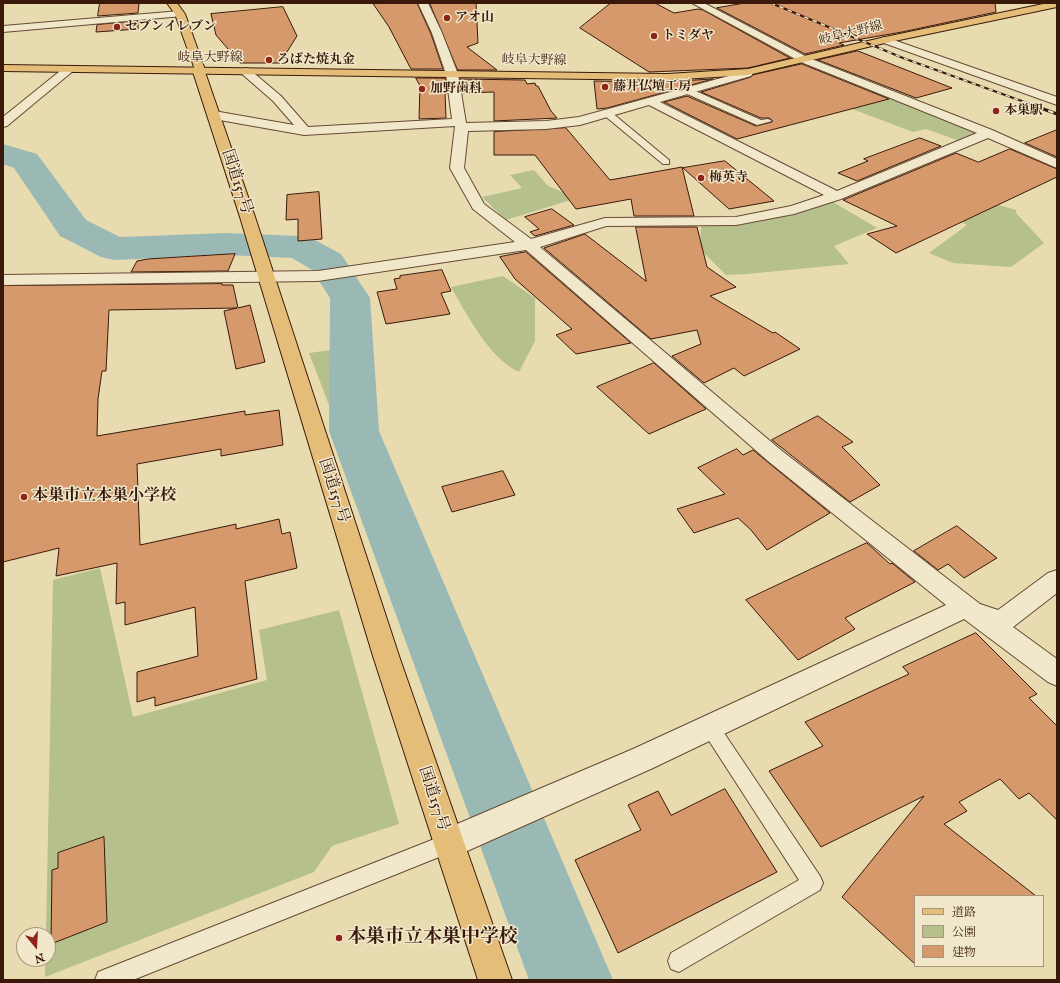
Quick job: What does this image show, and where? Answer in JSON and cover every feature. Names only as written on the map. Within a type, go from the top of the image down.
[{"type":"main road","name":"国道157号","points":[[172,3],[180,14],[199,67],[199,72],[447,844],[495,980]]},
{"type":"main road","name":"岐阜大野線","points":[[3,68],[199,72],[245,71],[667,77],[748,72],[805,60],[885,40],[1057,4]]},
{"type":"street","points":[[423,3],[437,33],[452,74],[460,124],[457,168],[478,206],[496,222],[529,245],[764,446],[966,607],[1057,674]]},
{"type":"street","points":[[697,3],[805,60],[988,133],[1057,164]]},
{"type":"street","points":[[3,29],[180,14]]},
{"type":"street","points":[[885,40],[1057,101]]},
{"type":"street","points":[[3,123],[69,69]]},
{"type":"street","points":[[245,71],[275,95],[290,110],[304,131]]},
{"type":"street","points":[[214,115],[304,131],[460,124],[546,126],[580,121],[608,114],[747,74],[748,72]]},
{"type":"street","points":[[651,102],[836,196]]},
{"type":"street","points":[[3,280],[259,256],[318,276],[529,245],[605,222],[736,221],[794,210],[836,196],[988,133]]},
{"type":"street","points":[[966,607],[1000,623],[1057,580]]},
{"type":"street","points":[[447,844],[534,807],[710,727],[966,607]]},
{"type":"lane","points":[[688,91],[760,123],[768,121]]},
{"type":"lane","points":[[608,114],[666,162]]},
{"type":"lane","points":[[679,961],[813,883],[710,727]]},
{"type":"lane","points":[[106,980],[447,844]]},
{"type":"green space","points":[[872,90],[979,134],[960,141],[926,129],[913,132],[831,101]]},
{"type":"green space","points":[[534,170],[548,186],[577,198],[506,220],[482,197],[522,188],[510,175]]},
{"type":"green space","points":[[933,186],[1016,210],[1016,213],[1044,243],[1011,267],[953,263],[929,253],[967,225],[919,199]]},
{"type":"green space","points":[[833,202],[877,228],[834,246],[849,264],[726,275],[700,249],[701,226],[738,225],[799,212]]},
{"type":"green space","points":[[503,276],[535,298],[535,341],[519,372],[508,366],[489,347],[472,323],[451,287]]},
{"type":"green space","points":[[339,349],[346,403],[334,418],[309,353]]},
{"type":"green space","points":[[100,568],[133,717],[267,680],[259,630],[339,610],[399,824],[332,846],[314,872],[45,977],[45,967],[56,967],[56,927],[46,927],[53,580]]},
{"type":"building","points":[[100,3],[139,3],[138,13],[98,16]]},
{"type":"building","points":[[373,3],[417,3],[431,34],[443,69],[411,69],[389,27]]},
{"type":"building","points":[[430,3],[476,3],[478,43],[467,47],[497,70],[458,70]]},
{"type":"building","points":[[611,3],[655,3],[674,13],[698,9],[703,10],[790,58],[748,68],[649,72],[580,28]]},
{"type":"building","points":[[745,3],[995,3],[996,12],[902,32],[839,43],[844,45],[805,54],[717,8]]},
{"type":"building","points":[[283,7],[297,36],[280,63],[240,63],[216,35],[211,14]]},
{"type":"building","name":"セブンイレブン","points":[[138,21],[138,29],[96,32],[97,25]]},
{"type":"building","points":[[858,51],[952,88],[916,98],[818,60]]},
{"type":"building","points":[[802,64],[889,99],[737,139],[664,102],[687,96],[756,126],[772,122],[773,121],[769,118],[761,118],[701,92],[751,77],[753,75]]},
{"type":"building","points":[[416,78],[445,78],[447,93],[445,93],[446,118],[419,119],[420,86]]},
{"type":"building","points":[[460,79],[525,80],[527,84],[535,83],[551,111],[557,118],[494,121],[494,92],[463,93]]},
{"type":"building","points":[[713,79],[607,108],[597,109],[594,81],[663,82]]},
{"type":"building","points":[[566,128],[610,180],[682,167],[694,216],[634,216],[631,199],[576,209],[535,155],[494,155],[494,132]]},
{"type":"building","points":[[1057,130],[1057,157],[1025,143]]},
{"type":"building","points":[[920,138],[941,146],[857,181],[838,173],[868,161],[864,159]]},
{"type":"building","points":[[1010,149],[1057,169],[1057,177],[896,253],[867,234],[897,226],[843,200],[956,153],[978,162]]},
{"type":"building","points":[[725,161],[774,201],[729,209],[683,168]]},
{"type":"building","points":[[319,192],[322,239],[298,241],[298,219],[286,220],[287,195]]},
{"type":"building","points":[[552,209],[574,225],[535,236],[530,232],[539,229],[525,217]]},
{"type":"building","points":[[636,227],[697,227],[707,267],[736,287],[710,296],[773,333],[775,332],[800,349],[744,376],[734,368],[704,383],[672,356],[701,344],[697,330],[651,339],[544,248],[585,234],[646,281]]},
{"type":"building","points":[[526,252],[631,343],[576,354],[556,335],[572,329],[515,279],[500,257]]},
{"type":"building","points":[[235,254],[228,271],[131,272],[137,261],[148,259]]},
{"type":"building","points":[[442,270],[451,291],[441,293],[450,314],[386,324],[377,292],[397,289],[394,279],[400,278],[400,276]]},
{"type":"building","points":[[233,285],[238,308],[250,305],[265,362],[236,369],[224,311],[237,308],[109,310],[106,371],[102,371],[98,399],[97,436],[245,411],[245,415],[279,410],[283,445],[221,456],[221,449],[137,464],[140,545],[236,524],[236,529],[279,519],[282,534],[290,532],[297,568],[245,581],[257,679],[155,706],[155,697],[137,702],[137,672],[198,656],[195,607],[125,625],[125,602],[116,604],[117,563],[56,576],[59,548],[3,562],[3,286]]},
{"type":"building","points":[[654,363],[706,409],[649,434],[597,387]]},
{"type":"building","points":[[818,416],[853,442],[842,447],[880,485],[850,502],[772,440]]},
{"type":"building","points":[[737,449],[743,455],[753,450],[830,513],[767,550],[751,530],[738,518],[694,533],[677,509],[725,494],[698,468]]},
{"type":"building","points":[[503,471],[515,495],[452,512],[442,487]]},
{"type":"building","points":[[957,526],[997,558],[964,578],[948,564],[938,570],[914,551]]},
{"type":"building","points":[[867,543],[890,564],[892,563],[915,582],[845,618],[855,629],[798,660],[746,600]]},
{"type":"building","points":[[976,633],[1037,694],[1029,698],[1057,726],[1057,820],[1029,793],[1019,799],[1000,779],[959,802],[967,811],[944,824],[1035,895],[914,895],[914,963],[842,897],[924,796],[821,847],[769,771],[823,746],[805,722],[909,674],[903,667]]},
{"type":"building","points":[[725,789],[777,872],[618,953],[575,860],[641,830],[628,805],[658,791],[671,815]]},
{"type":"building","points":[[104,837],[107,922],[56,942],[56,927],[51,927],[52,870],[58,868],[58,853]]},
{"type":"waterway","points":[[3,154],[26,161],[73,228],[114,249],[226,244],[300,247],[327,262],[350,298],[354,431],[571,980]]},
{"type":"railway","points":[[771,3],[903,58],[1041,108]]},
{"type":"railway","points":[[1038,107],[1057,114]]},
{"type":"place","name":"アオ山","points":[[447,18]]},
{"type":"place","name":"セブンイレブン","points":[[117,27]]},
{"type":"place","name":"トミダヤ","points":[[654,36]]},
{"type":"place","name":"ろばた焼丸金","points":[[269,60]]},
{"type":"place","name":"藤井仏壇工房","points":[[605,87]]},
{"type":"place","name":"加野歯科","points":[[422,89]]},
{"type":"place","name":"本巣駅","points":[[996,111]]},
{"type":"place","name":"梅英寺","points":[[701,178]]},
{"type":"place","name":"本巣市立本巣小学校","points":[[24,497]]},
{"type":"place","name":"本巣市立本巣中学校","points":[[339,938]]}]
